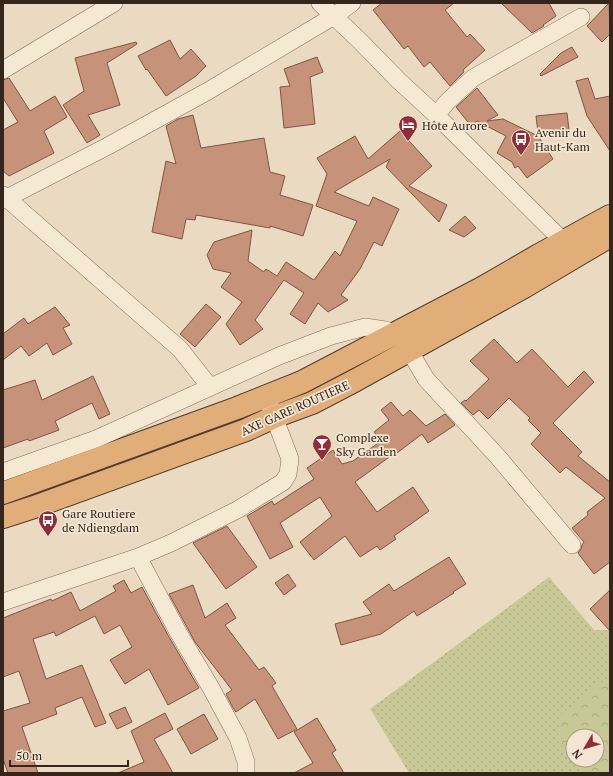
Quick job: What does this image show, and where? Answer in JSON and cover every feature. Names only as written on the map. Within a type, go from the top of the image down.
[{"type":"highway","name":"AXE GARE ROUTIERE","points":[[3,517],[246,430],[274,417],[312,403],[524,287],[610,216]]},
{"type":"highway","name":"AXE GARE ROUTIERE","points":[[3,493],[237,408],[302,382],[482,288],[569,249],[610,236]]},
{"type":"street","points":[[3,70],[114,3]]},
{"type":"street","points":[[320,3],[398,80],[436,115],[569,249]]},
{"type":"street","points":[[210,387],[180,349],[4,198],[108,146],[208,91],[334,16],[352,3]]},
{"type":"street","points":[[436,115],[448,100],[473,78],[581,17]]},
{"type":"street","points":[[3,472],[96,439],[279,356],[331,336],[365,328],[385,330],[395,333]]},
{"type":"street","points":[[409,350],[426,378],[498,457],[572,545]]},
{"type":"street","points":[[3,602],[138,557],[204,528],[283,482],[288,474],[290,459],[266,397]]},
{"type":"street","points":[[138,557],[178,632],[212,688],[238,738],[246,762],[246,773]]},
{"type":"green space","points":[[549,577],[594,630],[610,630],[610,773],[409,773],[370,709]]},
{"type":"green space","points":[[610,676],[610,773],[582,773],[578,768],[605,768],[605,728],[565,728],[565,751],[557,740],[560,715]]},
{"type":"building","points":[[382,3],[454,3],[445,10],[467,37],[470,34],[485,50],[463,70],[464,72],[450,86],[430,62],[424,67],[408,46],[404,49],[373,10]]},
{"type":"building","points":[[501,3],[549,3],[556,16],[543,25],[544,26],[532,33]]},
{"type":"building","points":[[609,3],[610,34],[602,42],[587,26]]},
{"type":"building","points":[[170,40],[180,59],[191,49],[206,66],[196,76],[166,96],[147,69],[146,70],[138,56]]},
{"type":"building","points":[[136,42],[137,44],[107,63],[120,105],[88,115],[100,135],[87,143],[63,105],[84,91],[75,58]]},
{"type":"building","points":[[572,47],[578,57],[541,76],[540,74],[561,53]]},
{"type":"building","points":[[317,57],[323,72],[310,77],[315,124],[284,128],[280,87],[290,86],[284,69]]},
{"type":"building","points":[[9,78],[30,111],[55,96],[67,117],[44,131],[54,153],[9,176],[3,171],[3,130],[18,122],[3,98],[3,80]]},
{"type":"building","points":[[588,78],[595,99],[610,96],[610,151],[587,116],[576,81]]},
{"type":"building","points":[[477,88],[498,115],[487,121],[503,119],[538,136],[553,159],[527,178],[518,166],[515,168],[512,162],[497,153],[506,136],[477,121],[471,126],[456,107]]},
{"type":"building","points":[[567,113],[569,130],[538,133],[536,116]]},
{"type":"building","points":[[193,115],[201,148],[264,138],[270,172],[285,176],[280,195],[313,205],[303,236],[270,226],[270,228],[196,215],[195,220],[186,219],[182,239],[152,232],[166,161],[176,164],[166,126],[178,119]]},
{"type":"building","points":[[400,131],[432,166],[409,186],[447,205],[439,222],[386,167],[390,159],[334,192],[369,206],[373,197],[399,209],[382,246],[374,242],[360,269],[341,295],[348,300],[328,312],[318,303],[305,324],[290,314],[304,293],[284,280],[255,320],[263,329],[240,345],[226,324],[242,302],[221,287],[231,273],[213,269],[207,255],[214,242],[252,230],[248,261],[264,272],[266,269],[277,276],[286,262],[314,280],[335,251],[340,256],[357,221],[316,206],[327,174],[317,158],[355,136],[368,159]]},
{"type":"building","points":[[465,216],[476,228],[464,237],[449,230]]},
{"type":"building","points":[[206,304],[221,317],[195,347],[180,334]]},
{"type":"building","points":[[55,307],[70,325],[63,328],[72,344],[53,355],[47,343],[29,356],[21,346],[3,360],[3,334],[24,318],[28,324]]},
{"type":"building","points":[[494,339],[517,363],[532,349],[568,387],[584,371],[594,382],[553,423],[582,452],[578,456],[610,482],[610,562],[594,574],[578,553],[584,542],[572,528],[588,515],[587,512],[605,498],[566,467],[560,473],[531,444],[541,433],[528,420],[530,418],[509,398],[488,419],[479,410],[473,415],[461,403],[465,400],[466,401],[489,379],[470,361]]},
{"type":"building","points":[[93,376],[110,414],[99,419],[92,403],[55,421],[59,430],[29,441],[28,439],[3,448],[3,390],[35,380],[42,400]]},
{"type":"building","points":[[391,402],[403,416],[410,410],[426,426],[445,414],[455,425],[428,443],[422,434],[355,482],[377,512],[413,487],[429,511],[394,536],[396,539],[380,550],[377,546],[360,557],[345,536],[314,560],[300,542],[332,516],[320,497],[280,523],[293,547],[270,559],[247,516],[272,501],[274,505],[314,479],[307,468],[333,450],[342,464],[353,461],[381,441],[374,432],[389,420],[381,410]]},
{"type":"building","points":[[227,526],[257,567],[226,589],[193,543]]},
{"type":"building","points":[[449,557],[466,584],[417,616],[414,611],[381,634],[341,645],[335,624],[372,614],[363,602],[389,584],[394,591]]},
{"type":"building","points":[[288,574],[296,586],[284,595],[275,583]]},
{"type":"building","points":[[124,580],[131,593],[142,587],[199,688],[168,705],[149,669],[125,684],[110,660],[132,647],[120,625],[104,634],[95,616],[56,636],[54,632],[33,639],[46,679],[82,665],[106,723],[95,727],[82,697],[55,708],[57,714],[22,727],[38,773],[8,773],[3,759],[3,711],[30,703],[19,671],[3,677],[3,618],[51,599],[52,601],[71,592],[80,611],[116,591],[113,586]]},
{"type":"building","points":[[193,585],[205,618],[227,603],[236,618],[225,625],[259,670],[264,667],[276,683],[272,686],[297,729],[278,739],[255,699],[236,712],[233,708],[226,694],[232,690],[195,642],[169,594]]},
{"type":"building","points":[[610,590],[610,631],[590,609]]},
{"type":"building","points":[[125,707],[132,722],[117,729],[109,714]]},
{"type":"building","points":[[165,713],[173,729],[154,739],[173,773],[118,773],[144,762],[131,731]]},
{"type":"building","points":[[204,714],[218,739],[191,754],[177,729]]},
{"type":"building","points":[[317,718],[336,750],[332,753],[344,773],[294,773],[313,763],[294,732]]},
{"type":"place","name":"Hôte Aurore","points":[[408,142]]},
{"type":"place","name":"Avenir du Haut-Kam","points":[[521,156]]},
{"type":"place","name":"Complexe Sky Garden","points":[[322,461]]},
{"type":"place","name":"Gare Routiere de Ndiengdam","points":[[48,537]]}]
